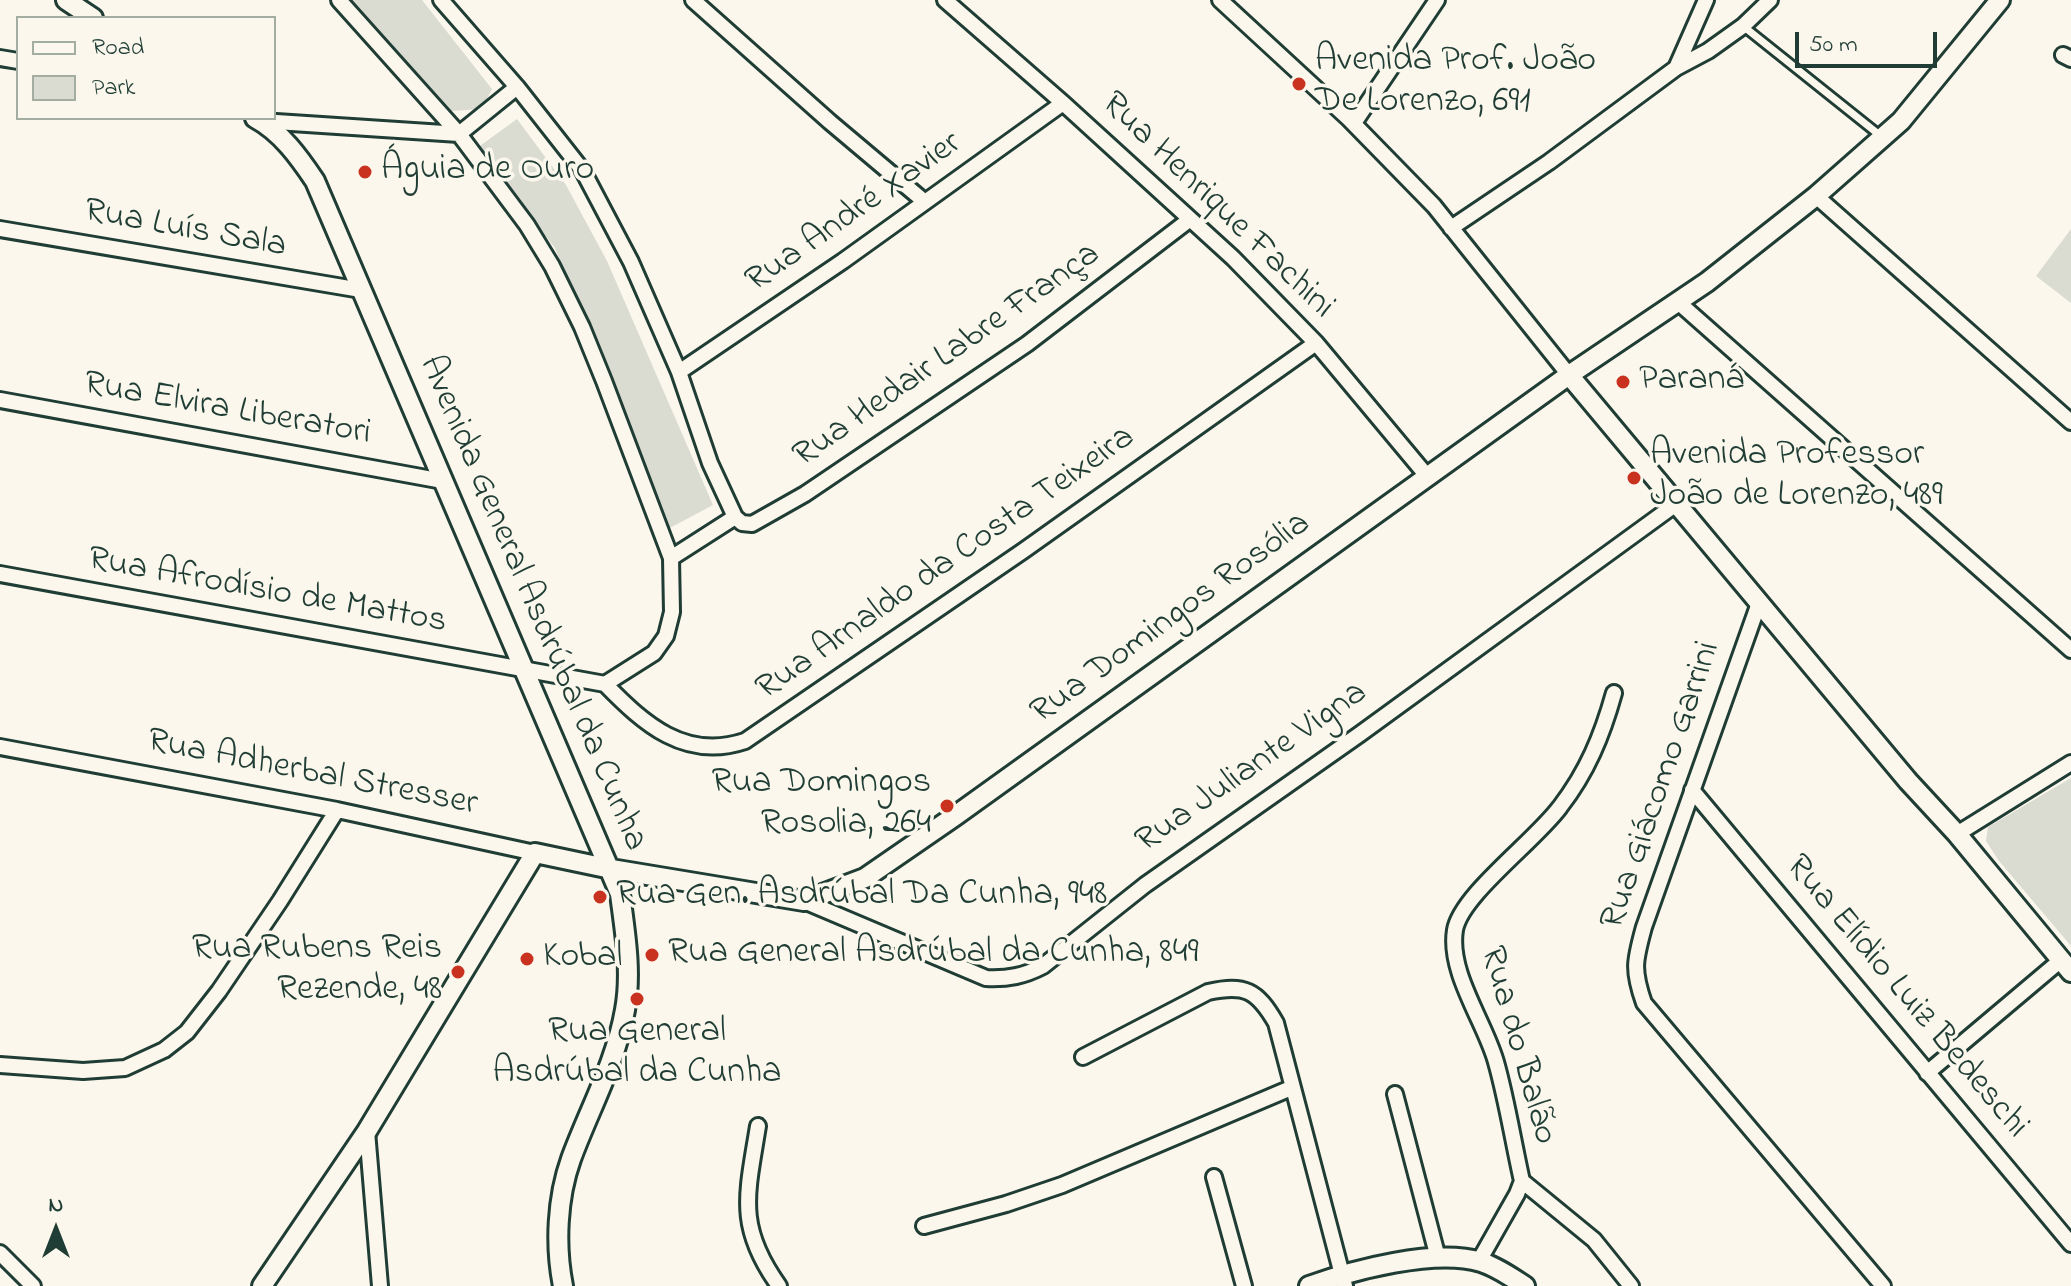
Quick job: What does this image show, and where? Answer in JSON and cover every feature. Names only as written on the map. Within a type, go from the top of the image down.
[{"type":"street","points":[[66,0],[90,16]]},
{"type":"street","points":[[339,0],[490,172],[552,266],[582,327],[671,558],[672,612],[666,636],[654,653],[605,684]]},
{"type":"street","points":[[693,0],[925,202]]},
{"type":"street","name":"Rua Henrique Fachini","points":[[945,0],[1233,258],[1316,343],[1427,476]]},
{"type":"street","points":[[1354,123],[1437,0]]},
{"type":"street","points":[[1676,68],[1706,0]]},
{"type":"street","points":[[1451,228],[1549,162],[1676,68],[1692,61],[1743,26],[1770,0]]},
{"type":"street","name":"Rua Domingos Rosólia","points":[[804,901],[837,891],[890,862],[1569,375],[1707,282],[1816,196],[1901,121],[2000,0]]},
{"type":"street","points":[[1224,1],[1354,123],[1434,206],[1676,504],[2066,966],[1927,1073]]},
{"type":"street","points":[[451,3],[583,171],[631,262],[679,372],[710,463],[735,517],[671,558]]},
{"type":"street","points":[[258,120],[459,134],[517,87]]},
{"type":"street","name":"Rua André Xavier","points":[[679,372],[1063,103]]},
{"type":"street","name":"Avenida General Asdrúbal da Cunha","points":[[258,120],[300,158],[315,181],[620,894],[627,944],[625,1010],[610,1062],[570,1163],[560,1208],[558,1262],[563,1286]]},
{"type":"street","points":[[1816,196],[2071,422]]},
{"type":"street","name":"Rua Hedair Labre França","points":[[735,517],[742,523],[752,524],[805,494],[1027,344],[1189,220]]},
{"type":"street","name":"Rua Luís Sala","points":[[0,229],[361,290]]},
{"type":"street","points":[[1678,302],[2071,650]]},
{"type":"street","name":"Rua Arnaldo da Costa Teixeira","points":[[605,684],[636,716],[674,738],[711,747],[726,747],[745,741],[1023,551],[1316,343]]},
{"type":"street","name":"Rua Elvira Liberatori","points":[[0,400],[443,481]]},
{"type":"street","name":"Rua Juliante Vigna","points":[[611,869],[804,901],[986,978],[1025,975],[1053,958],[1145,885],[1360,734],[1676,504]]},
{"type":"street","name":"Rua Afrodísio de Mattos","points":[[0,574],[605,684]]},
{"type":"street","name":"Rua Giácomo Garrini","points":[[1759,603],[1636,955],[1635,976],[1644,1003],[1883,1286]]},
{"type":"street","name":"Rua do Balão","points":[[1522,1181],[1496,1061],[1455,956],[1455,931],[1463,908],[1535,838],[1588,767],[1603,733],[1614,693]]},
{"type":"street","name":"Rua Adherbal Stresser","points":[[0,747],[337,810],[611,869]]},
{"type":"street","points":[[1957,834],[2071,763]]},
{"type":"street","name":"Rua Elídio Luiz Bedeschi","points":[[1692,790],[2071,1244]]},
{"type":"street","points":[[0,1065],[83,1071],[125,1068],[164,1050],[187,1032],[219,991],[337,810]]},
{"type":"street","points":[[262,1286],[367,1131],[535,853]]},
{"type":"street","points":[[1083,1057],[1208,992],[1230,987],[1248,990],[1264,1002],[1276,1023],[1343,1280]]},
{"type":"street","points":[[924,1226],[1062,1185],[1291,1088]]},
{"type":"street","points":[[1395,1094],[1438,1258]]},
{"type":"street","points":[[758,1126],[748,1215],[751,1237],[762,1262],[779,1286]]},
{"type":"street","points":[[367,1131],[380,1286]]},
{"type":"street","points":[[1214,1177],[1244,1286]]},
{"type":"street","points":[[1479,1261],[1522,1181],[1594,1240],[1631,1286]]},
{"type":"street","points":[[0,1253],[33,1286]]},
{"type":"street","points":[[1309,1286],[1343,1280],[1403,1261],[1438,1258],[1479,1261],[1505,1272],[1525,1286]]},
{"type":"lane","points":[[1743,26],[1882,137]]},
{"type":"green space","points":[[347,0],[422,0],[492,89],[482,109],[451,111]]},
{"type":"green space","points":[[517,119],[566,185],[607,261],[713,505],[666,530],[555,248],[477,148]]},
{"type":"green space","points":[[2071,229],[2071,303],[2036,276]]},
{"type":"green space","points":[[2071,778],[2071,946],[1999,861],[1986,841],[1988,827]]},
{"type":"place","name":"Avenida Prof. João De Lorenzo, 691","points":[[1299,84]]},
{"type":"place","name":"Águia de Ouro","points":[[365,172]]},
{"type":"place","name":"Paraná","points":[[1623,382]]},
{"type":"place","name":"Avenida Professor João de Lorenzo, 489","points":[[1634,478]]},
{"type":"place","name":"Rua Domingos Rosolia, 264","points":[[947,806]]},
{"type":"place","name":"Rua Gen. Asdrúbal Da Cunha, 948","points":[[600,897]]},
{"type":"place","name":"Rua General Asdrúbal da Cunha, 849","points":[[652,955]]},
{"type":"place","name":"Kobal","points":[[527,959]]},
{"type":"place","name":"Rua Rubens Reis Rezende, 48","points":[[458,972]]},
{"type":"place","name":"Rua General Asdrúbal da Cunha","points":[[637,999]]}]
